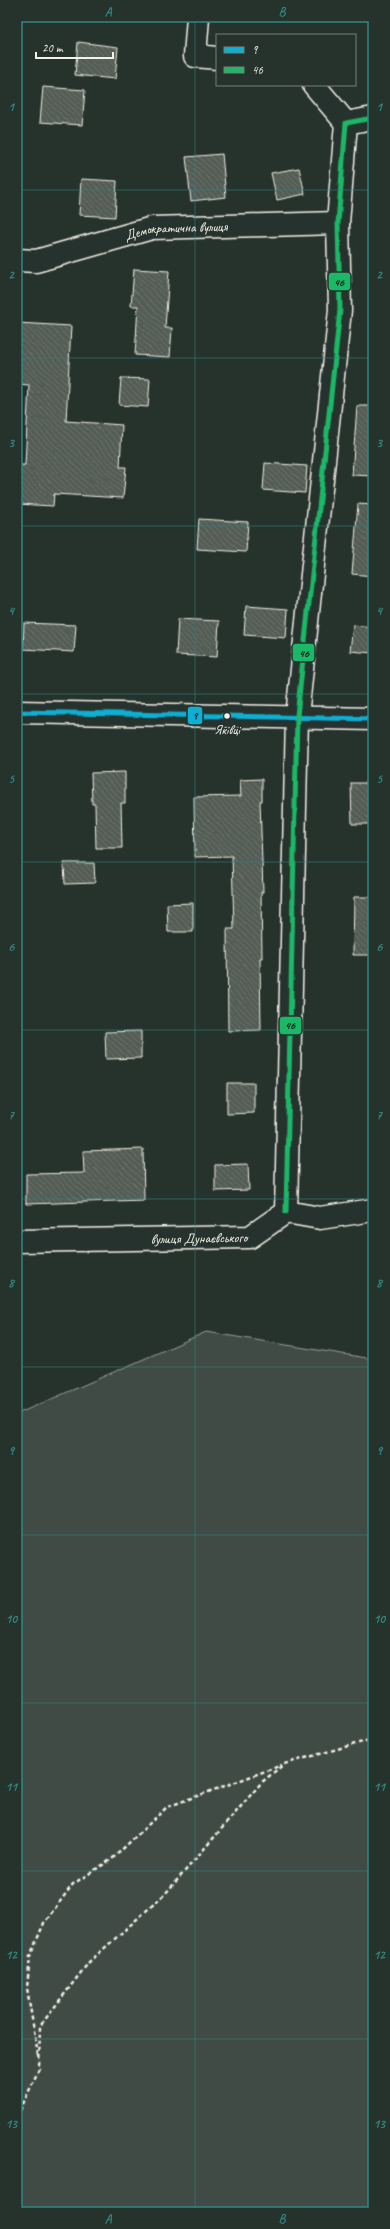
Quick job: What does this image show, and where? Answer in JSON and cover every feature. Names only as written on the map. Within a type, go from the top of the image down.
[{"type":"street","points":[[198,17],[195,56],[216,58]]},
{"type":"street","points":[[315,86],[346,123],[338,223],[340,310],[297,716],[286,1212],[320,1218],[373,1210]]},
{"type":"street","points":[[346,123],[373,118]]},
{"type":"street","name":"Демократична вулиця","points":[[17,260],[36,261],[152,228],[338,223]]},
{"type":"street","points":[[17,712],[297,716],[373,719]]},
{"type":"street","name":"вулиця Дунаєвського","points":[[17,1241],[250,1237],[286,1212]]},
{"type":"path","points":[[39,2061],[27,1988],[30,1956],[44,1923],[73,1884],[112,1859],[167,1807],[284,1764],[373,1739]]},
{"type":"path","points":[[17,2117],[39,2069],[40,2026],[88,1962],[166,1894],[262,1782],[284,1764]]},
{"type":"shaded area","points":[[206,1332],[373,1359],[373,2212],[17,2212],[17,1414]]},
{"type":"building","points":[[78,42],[118,47],[115,79],[75,75]]},
{"type":"building","points":[[43,87],[85,90],[82,125],[40,122]]},
{"type":"building","points":[[222,154],[226,197],[191,201],[186,157]]},
{"type":"building","points":[[299,168],[305,194],[277,200],[271,173]]},
{"type":"building","points":[[81,179],[117,181],[115,217],[79,215]]},
{"type":"building","points":[[134,269],[169,271],[165,328],[172,328],[170,357],[135,355],[138,306],[131,306]]},
{"type":"building","points":[[17,323],[71,326],[66,421],[122,425],[120,467],[126,467],[123,498],[54,494],[53,506],[17,504],[17,465],[25,465],[29,385],[17,384]]},
{"type":"building","points":[[121,378],[150,379],[148,407],[119,405]]},
{"type":"building","points":[[357,406],[373,406],[373,476],[352,475]]},
{"type":"building","points":[[265,463],[307,466],[305,493],[263,490]]},
{"type":"building","points":[[358,504],[373,505],[373,576],[352,574]]},
{"type":"building","points":[[199,519],[248,522],[246,552],[197,549]]},
{"type":"building","points":[[246,606],[288,609],[286,638],[244,635]]},
{"type":"building","points":[[178,619],[219,621],[217,657],[176,655]]},
{"type":"building","points":[[24,623],[76,625],[74,652],[23,649]]},
{"type":"building","points":[[353,625],[373,627],[373,653],[350,651]]},
{"type":"building","points":[[125,772],[125,803],[121,803],[122,848],[96,848],[95,804],[92,804],[91,773]]},
{"type":"building","points":[[262,779],[262,801],[260,801],[263,892],[261,892],[262,958],[260,958],[261,1030],[228,1031],[227,929],[234,929],[232,856],[195,857],[194,797],[241,796],[240,780]]},
{"type":"building","points":[[351,783],[373,783],[373,824],[352,824]]},
{"type":"building","points":[[64,863],[94,863],[95,883],[65,884]]},
{"type":"building","points":[[354,897],[373,897],[373,955],[353,955]]},
{"type":"building","points":[[193,903],[193,932],[168,932],[167,904]]},
{"type":"building","points":[[141,1031],[141,1058],[106,1059],[105,1032]]},
{"type":"building","points":[[227,1083],[254,1083],[254,1113],[227,1114]]},
{"type":"building","points":[[143,1149],[144,1200],[26,1204],[26,1174],[84,1173],[83,1151]]},
{"type":"building","points":[[248,1164],[249,1190],[215,1191],[215,1165]]},
{"type":"transit line","name":"46","points":[[286,1212],[297,716],[340,310],[338,223],[346,123],[373,118]]},
{"type":"transit line","name":"9","points":[[17,712],[373,719]]},
{"type":"place","name":"Яківці","points":[[227,716]]}]
